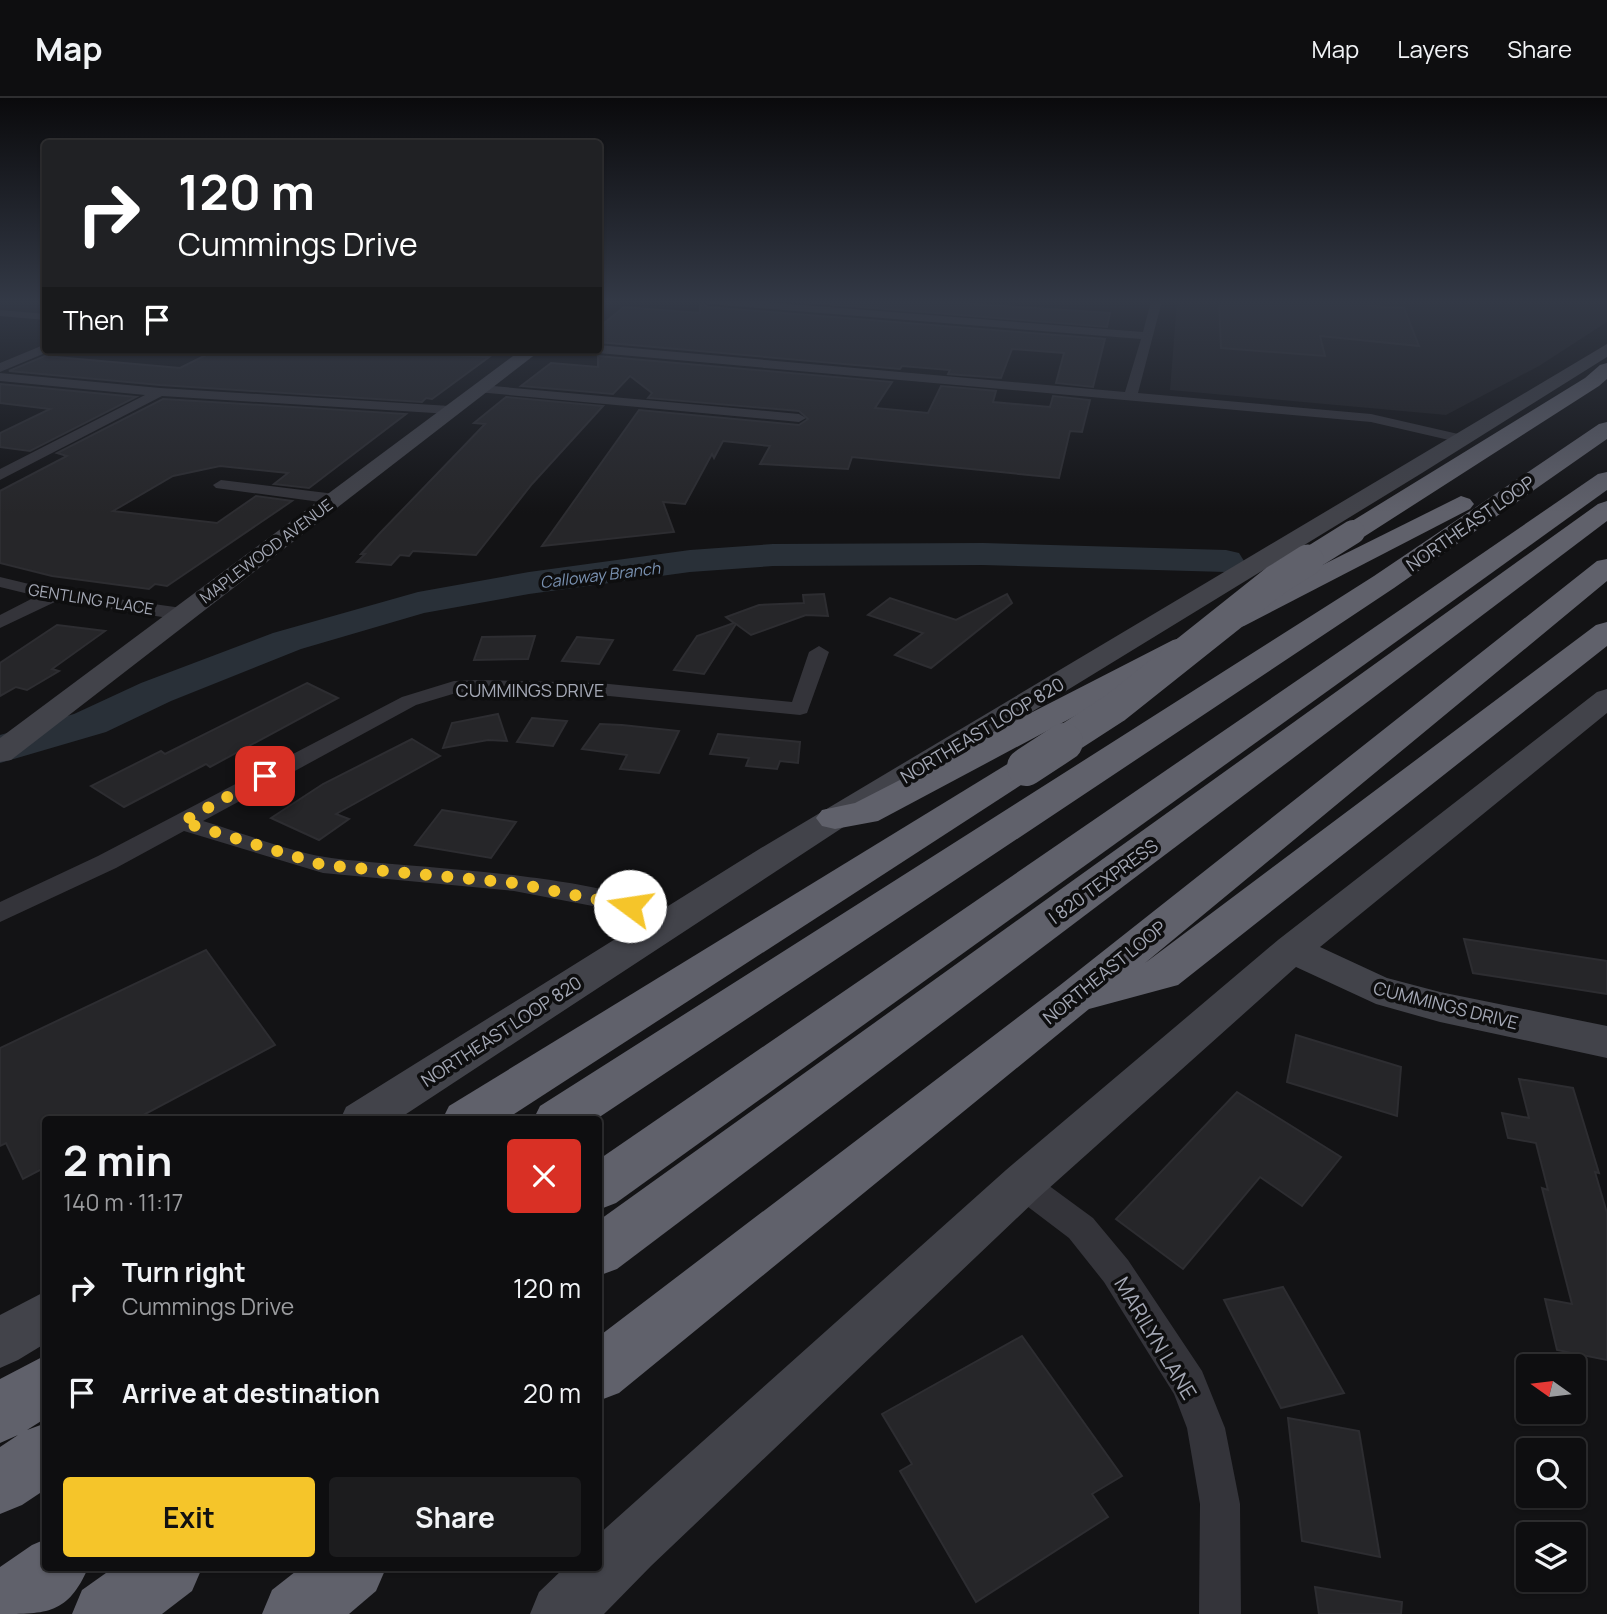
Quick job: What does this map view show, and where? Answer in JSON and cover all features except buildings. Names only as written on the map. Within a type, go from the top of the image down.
[{"type":"highway","points":[[472,1116],[1026,767],[1115,708],[1276,580],[1592,382],[1604,372]]},
{"type":"highway","points":[[835,818],[865,813],[1526,471],[1607,411]]},
{"type":"highway","name":"NORTHEAST LOOP","points":[[563,1116],[1384,582],[1607,429]]},
{"type":"highway","points":[[602,1185],[1607,479]]},
{"type":"highway","name":"I 820 TEXPRESS","points":[[602,1249],[1607,509]]},
{"type":"highway","name":"NORTHEAST LOOP","points":[[602,1371],[1074,997],[1607,567]]},
{"type":"highway","points":[[1074,997],[1163,974],[1607,631]]},
{"type":"highway","points":[[0,1413],[42,1387]]},
{"type":"highway","points":[[0,1483],[42,1456]]},
{"type":"highway","points":[[0,1606],[51,1571]]},
{"type":"highway","points":[[106,1614],[165,1571]]},
{"type":"highway","points":[[296,1614],[349,1571]]},
{"type":"main road","name":"MAPLEWOOD AVENUE","points":[[0,753],[503,372]]},
{"type":"main road","name":"NORTHEAST LOOP 820","points":[[368,1116],[488,1042],[663,924],[1318,529],[1570,372]]},
{"type":"main road","points":[[561,1614],[630,1545],[1022,1184],[1292,950],[1607,698]]},
{"type":"main road","name":"CUMMINGS DRIVE","points":[[1292,950],[1376,990],[1440,1007],[1607,1042]]},
{"type":"main road","points":[[0,1343],[42,1317]]},
{"type":"street","points":[[862,372],[1371,418],[1462,439]]},
{"type":"street","points":[[1131,395],[1138,372]]},
{"type":"street","points":[[0,377],[160,392],[450,411]]},
{"type":"street","points":[[482,388],[799,418]]},
{"type":"street","points":[[0,475],[160,392]]},
{"type":"street","points":[[221,485],[335,499]]},
{"type":"street","name":"GENTLING PLACE","points":[[0,582],[54,595],[182,614]]},
{"type":"street","points":[[0,622],[54,595]]},
{"type":"street","name":"CUMMINGS DRIVE","points":[[0,913],[107,862],[409,701],[454,687],[599,689],[800,709],[819,652]]},
{"type":"street","points":[[182,822],[323,865],[514,883],[630,906],[663,924]]},
{"type":"street","name":"MARILYN LANE","points":[[1022,1184],[1081,1228],[1116,1271],[1189,1384],[1206,1428],[1220,1504],[1220,1614]]},
{"type":"shaded area","points":[[1171,372],[1528,372],[1446,415],[1170,390]]},
{"type":"waterway","name":"Calloway Branch","points":[[0,749],[90,723],[156,692],[287,641],[418,603],[529,583],[690,561],[773,555],[983,554],[1226,561]]},
{"type":"route","points":[[265,776],[182,822],[323,865],[514,883],[630,906]]}]
